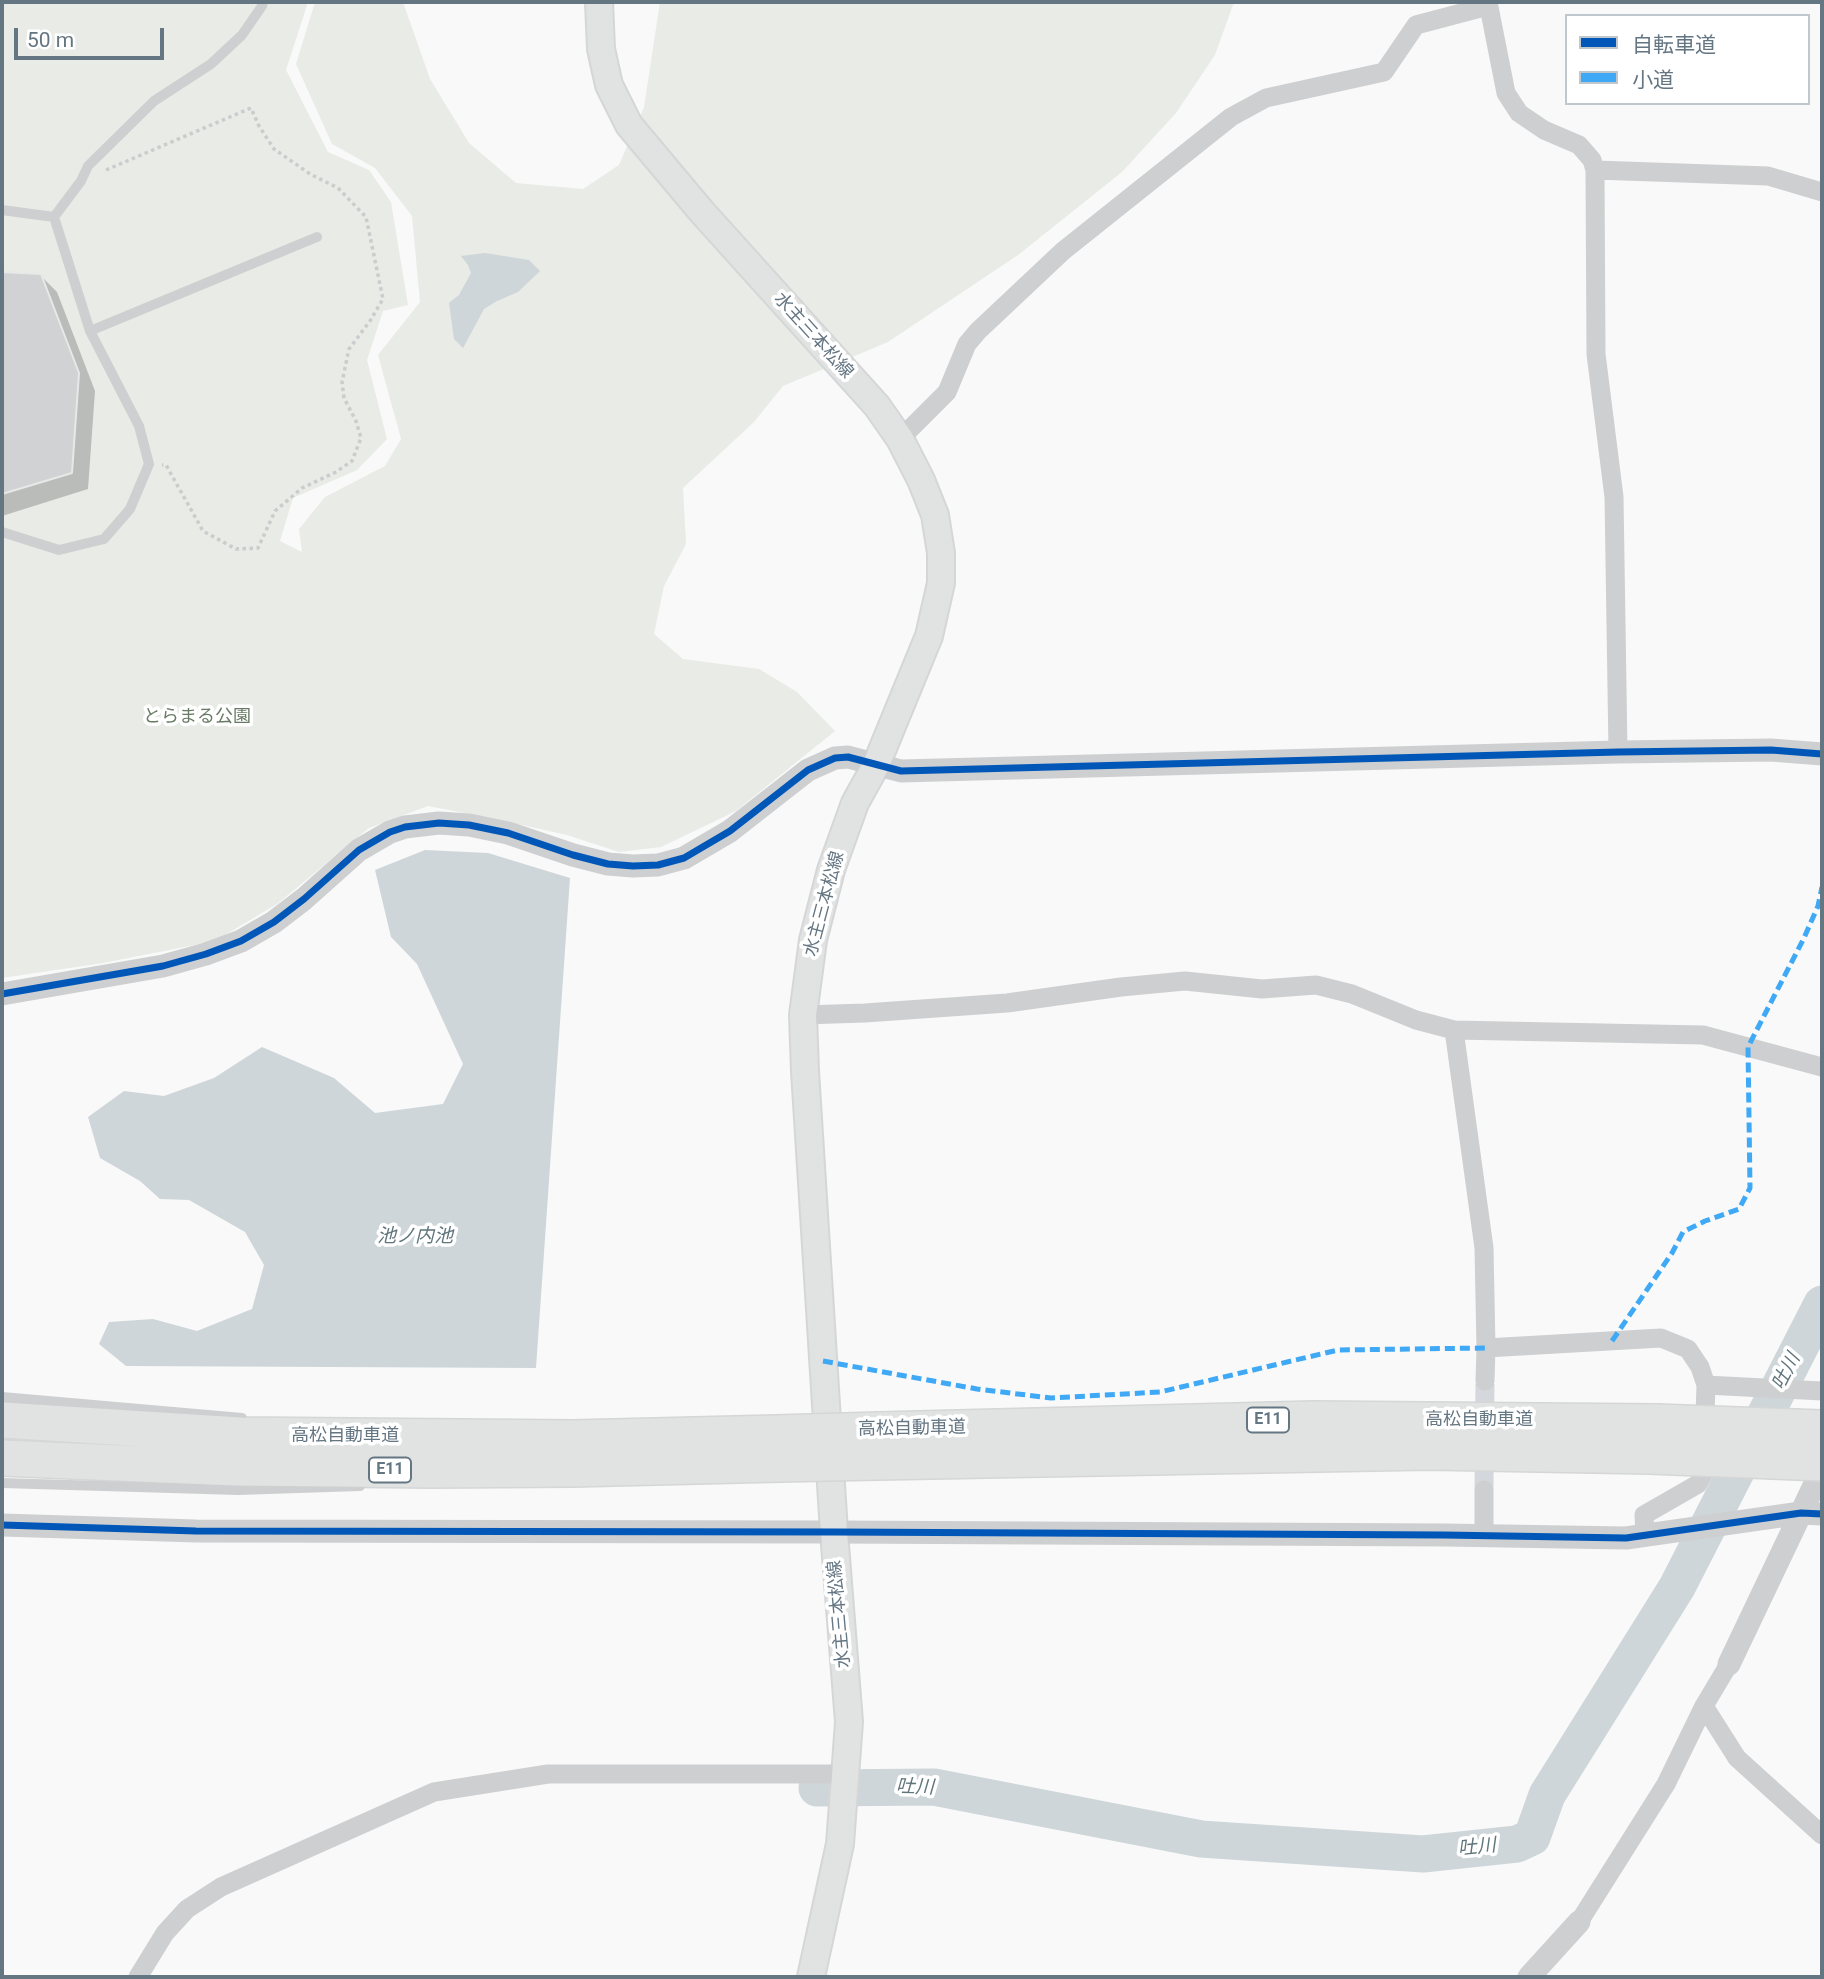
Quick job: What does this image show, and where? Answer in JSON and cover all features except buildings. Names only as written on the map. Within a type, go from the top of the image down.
[{"type":"highway","name":"高松自動車道","points":[[878,1446],[1313,1419],[1657,1422],[1822,1428]]},
{"type":"highway","name":"高松自動車道","points":[[2,1420],[573,1454]]},
{"type":"highway","name":"高松自動車道","points":[[2,1458],[235,1468],[573,1454],[878,1446],[1429,1451],[1822,1463]]},
{"type":"main road","name":"水主三本松線","points":[[599,2],[601,49],[609,85],[629,125],[702,212],[877,406],[900,439],[921,480],[935,515],[941,553],[941,583],[929,636],[876,765],[855,803],[831,870],[813,940],[803,1015],[834,1532],[849,1722],[840,1844],[811,1977]]},
{"type":"street","points":[[900,439],[947,392],[967,344],[978,331],[1063,251],[1231,117],[1266,98],[1384,72],[1416,25],[1488,4],[1506,93],[1519,113],[1544,130],[1579,145],[1592,160],[1595,170],[1597,354],[1614,497],[1618,752]]},
{"type":"street","points":[[1595,170],[1768,176],[1822,192]]},
{"type":"street","points":[[2,994],[163,966],[240,941],[274,922],[304,900],[359,850],[390,832],[405,827],[439,823],[469,825],[508,833],[608,864],[657,865],[684,858],[730,831],[808,770],[835,758],[848,757],[901,771],[1618,752],[1771,750],[1822,754]]},
{"type":"street","points":[[803,1015],[1007,1003],[1185,981],[1262,989],[1316,985],[1352,993],[1416,1020],[1454,1030],[1703,1035],[1822,1068]]},
{"type":"street","points":[[1454,1030],[1484,1248],[1485,1381]]},
{"type":"street","points":[[1486,1348],[1661,1338],[1688,1349],[1700,1367],[1706,1385],[1703,1475],[1698,1485],[1644,1515],[1645,1535]]},
{"type":"street","points":[[1706,1385],[1822,1391]]},
{"type":"street","points":[[1529,1977],[1579,1922],[1666,1784],[1704,1706],[1812,1513],[1822,1469]]},
{"type":"street","points":[[1484,1490],[1484,1535]]},
{"type":"street","points":[[2,1525],[196,1531],[1484,1535],[1626,1538],[1812,1513]]},
{"type":"street","points":[[1704,1706],[1737,1758],[1822,1835]]},
{"type":"street","points":[[138,1977],[165,1933],[198,1901],[221,1887],[434,1792],[548,1774],[846,1774]]},
{"type":"lane","points":[[54,217],[81,181],[88,166],[154,101],[211,64],[242,36],[262,2]]},
{"type":"lane","points":[[2,210],[54,217]]},
{"type":"lane","points":[[2,532],[59,550],[104,539],[130,509],[149,464],[139,426],[90,331],[54,217]]},
{"type":"lane","points":[[90,331],[317,237]]},
{"type":"lane","points":[[2,1397],[258,1419]]},
{"type":"lane","points":[[453,1426],[573,1454]]},
{"type":"lane","points":[[470,1480],[573,1454]]},
{"type":"lane","points":[[2,1483],[238,1490],[375,1486]]},
{"type":"path","points":[[81,181],[251,108],[274,149],[310,174],[338,188],[366,217],[383,299],[349,349],[342,382],[344,398],[356,421],[360,438],[352,461],[302,488],[275,511],[258,548],[236,550],[203,531],[166,465],[149,464]]},
{"type":"green space","name":"とらまる公園","points":[[2,2],[308,2],[286,70],[328,152],[369,170],[391,202],[408,305],[383,311],[367,360],[387,439],[357,470],[293,498],[280,541],[302,552],[299,529],[325,497],[385,466],[401,439],[378,355],[420,302],[412,216],[375,168],[332,144],[296,64],[315,2],[403,2],[430,79],[469,143],[516,183],[583,189],[619,165],[644,107],[660,2],[1234,2],[1215,55],[1176,113],[1122,172],[1018,255],[888,342],[783,386],[754,422],[683,488],[686,544],[664,586],[654,634],[683,659],[759,669],[797,692],[835,731],[736,811],[661,847],[619,852],[567,835],[428,806],[369,828],[277,904],[215,941],[103,963],[2,978]]},
{"type":"water","points":[[485,253],[529,260],[540,271],[518,292],[484,309],[463,348],[454,339],[449,303],[459,295],[471,273],[461,256]]},
{"type":"water","name":"池ノ内池","points":[[425,850],[488,853],[570,878],[536,1368],[126,1366],[99,1344],[109,1322],[153,1319],[197,1331],[252,1309],[264,1265],[245,1232],[189,1200],[160,1199],[140,1181],[100,1158],[88,1117],[124,1091],[164,1096],[214,1078],[262,1047],[334,1078],[375,1113],[443,1104],[463,1064],[417,964],[391,937],[375,870]]},
{"type":"waterway","name":"吐川","points":[[817,1788],[934,1787],[1201,1839],[1423,1854],[1517,1844],[1532,1837],[1547,1795],[1677,1587],[1822,1304]]},
{"type":"tunnel","points":[[1484,1490],[1485,1381]]},
{"type":"marked path","points":[[1612,1341],[1672,1253],[1683,1232],[1739,1209],[1750,1188],[1748,1047],[1804,938],[1818,906],[1822,887]]},
{"type":"marked path","points":[[823,1361],[977,1389],[1051,1398],[1160,1392],[1338,1350],[1486,1348]]},
{"type":"cycle path","points":[[2,994],[163,966],[241,941],[274,922],[304,899],[359,850],[390,832],[405,827],[439,823],[469,825],[508,833],[608,864],[658,865],[684,858],[730,831],[808,770],[835,758],[848,757],[901,771],[1618,752],[1771,750],[1822,754]]},
{"type":"cycle path","points":[[2,1525],[196,1531],[834,1532],[1626,1538],[1801,1513],[1822,1514]]}]
